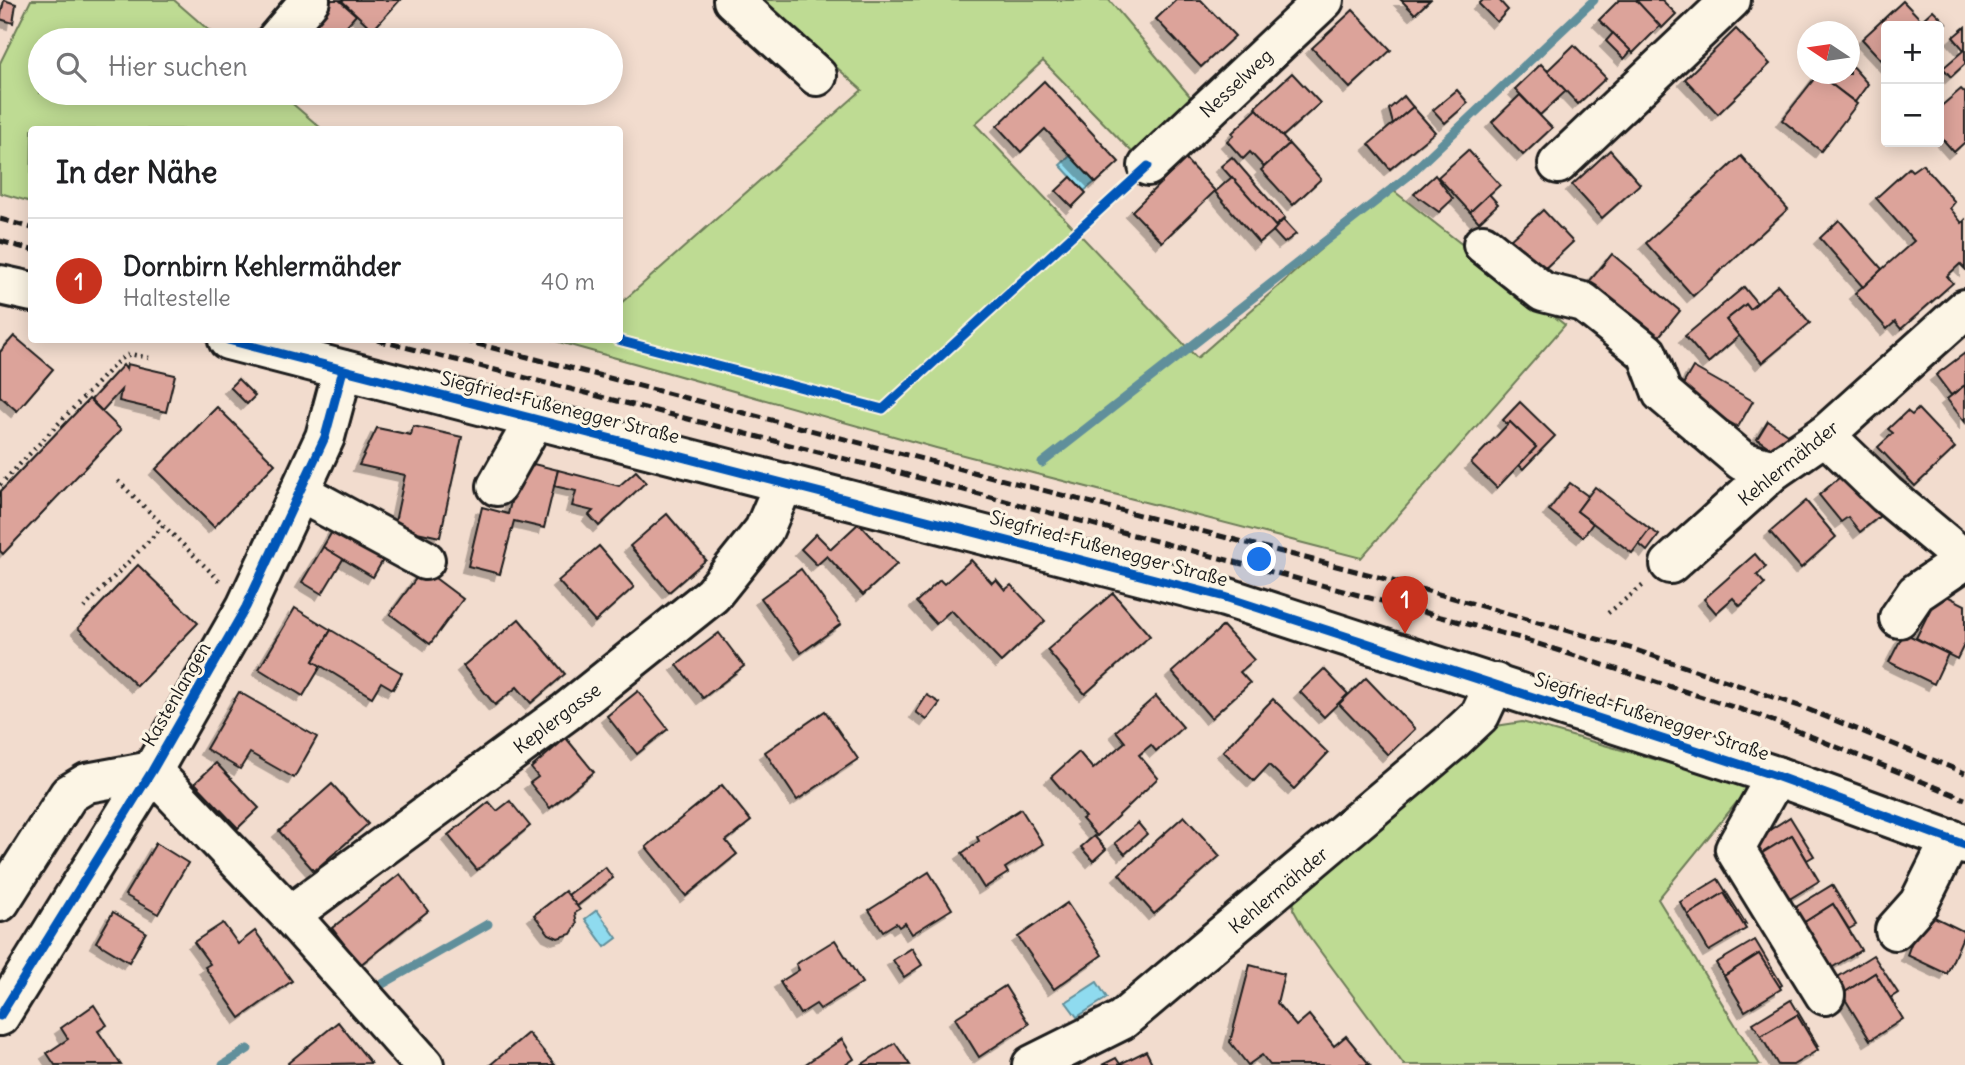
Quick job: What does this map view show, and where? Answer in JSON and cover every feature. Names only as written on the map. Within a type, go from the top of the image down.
[{"type":"street","points":[[286,28],[310,0]]},
{"type":"street","points":[[733,0],[817,76]]},
{"type":"street","name":"Nesselweg","points":[[1147,166],[1324,0]]},
{"type":"street","points":[[1558,164],[1731,0]]},
{"type":"street","points":[[1483,244],[1543,292],[1583,302],[1647,353],[1662,393],[1742,461],[1774,470]]},
{"type":"street","points":[[0,285],[28,291]]},
{"type":"street","name":"Kehlermähder","points":[[1670,564],[1774,470],[1825,435],[1965,309]]},
{"type":"street","name":"Siegfried-Fußenegger Straße","points":[[240,343],[1226,597],[1776,776],[1958,842]]},
{"type":"street","name":"Kastenlangen","points":[[0,1016],[152,771],[246,607],[325,437],[343,369]]},
{"type":"street","points":[[497,486],[535,419]]},
{"type":"street","points":[[1825,435],[1886,494],[1965,560],[1916,593],[1899,618]]},
{"type":"street","name":"Keplergasse","points":[[290,915],[566,712],[712,595],[764,530],[784,483]]},
{"type":"street","points":[[301,492],[425,560]]},
{"type":"street","name":"Kehlermähder","points":[[1032,1065],[1122,1020],[1449,744],[1480,715],[1495,683]]},
{"type":"street","points":[[152,771],[290,915],[424,1065]]},
{"type":"street","name":"Kastenlangen","points":[[0,902],[69,794],[87,783],[152,771]]},
{"type":"street","points":[[1776,776],[1735,849],[1825,995]]},
{"type":"street","points":[[1895,930],[1919,903],[1958,842]]},
{"type":"path","points":[[0,485],[120,359],[130,354],[149,358]]},
{"type":"path","points":[[118,481],[246,607]]},
{"type":"path","points":[[84,608],[164,525]]},
{"type":"path","points":[[1608,613],[1670,564]]},
{"type":"green space","points":[[31,0],[174,0],[206,28],[28,28],[28,105],[294,105],[318,126],[28,126],[28,201],[0,193],[0,63]]},
{"type":"green space","points":[[761,0],[1109,0],[1194,101],[1136,156],[1043,61],[975,124],[1197,358],[1390,188],[1565,325],[1361,558],[936,448],[563,343],[623,343],[623,301],[862,90]]},
{"type":"green space","points":[[1522,722],[1750,786],[1658,899],[1760,1065],[1404,1065],[1306,932],[1293,909],[1296,888],[1496,726]]},
{"type":"water","points":[[1070,156],[1095,182],[1084,191],[1060,165]]},
{"type":"water","points":[[597,910],[617,938],[605,947],[585,919]]},
{"type":"water","points":[[1097,982],[1107,998],[1077,1017],[1066,1002]]},
{"type":"building","points":[[4,0],[16,4],[13,23],[0,19]]},
{"type":"building","points":[[332,0],[339,0],[356,15],[345,28],[307,27]]},
{"type":"building","points":[[341,0],[400,0],[375,28],[371,28]]},
{"type":"building","points":[[1176,0],[1201,0],[1235,36],[1201,67],[1156,19]]},
{"type":"building","points":[[1401,0],[1430,0],[1415,14]]},
{"type":"building","points":[[1483,0],[1499,0],[1508,10],[1497,22],[1479,4]]},
{"type":"building","points":[[1619,0],[1636,0],[1661,25],[1633,53],[1599,20]]},
{"type":"building","points":[[1636,0],[1662,0],[1676,14],[1662,28]]},
{"type":"building","points":[[1903,1],[1922,21],[1881,21]]},
{"type":"building","points":[[1353,10],[1391,50],[1350,88],[1312,48]]},
{"type":"building","points":[[1933,10],[1944,21],[1921,21]]},
{"type":"building","points":[[1881,21],[1881,60],[1862,39]]},
{"type":"building","points":[[1965,27],[1965,64],[1951,77],[1944,67],[1964,50],[1953,37]]},
{"type":"building","points":[[1736,29],[1770,64],[1718,114],[1685,79]]},
{"type":"building","points":[[1613,33],[1631,51],[1624,59],[1606,41]]},
{"type":"building","points":[[1574,45],[1606,78],[1578,104],[1547,71]]},
{"type":"building","points":[[1541,64],[1566,91],[1540,115],[1515,89]]},
{"type":"building","points":[[1292,73],[1320,103],[1282,137],[1255,107]]},
{"type":"building","points":[[1860,75],[1868,84],[1855,102],[1831,84],[1860,84]]},
{"type":"building","points":[[1044,81],[1119,162],[1096,183],[1045,129],[1021,152],[997,126]]},
{"type":"building","points":[[1810,84],[1831,84],[1857,104],[1821,151],[1782,120]]},
{"type":"building","points":[[1961,89],[1965,93],[1965,142],[1954,152],[1944,141],[1944,104]]},
{"type":"building","points":[[1457,90],[1468,103],[1445,123],[1433,110]]},
{"type":"building","points":[[1520,95],[1552,128],[1523,155],[1492,122]]},
{"type":"building","points":[[1404,96],[1413,107],[1393,124],[1389,109]]},
{"type":"building","points":[[1413,107],[1435,132],[1390,169],[1369,144]]},
{"type":"building","points":[[1257,109],[1289,144],[1264,167],[1250,152],[1243,159],[1227,141]]},
{"type":"building","points":[[1289,144],[1321,179],[1293,205],[1261,170]]},
{"type":"building","points":[[1468,150],[1500,185],[1470,212],[1438,177]]},
{"type":"building","points":[[1610,150],[1640,184],[1602,218],[1572,185]]},
{"type":"building","points":[[1741,156],[1788,209],[1693,296],[1646,243]]},
{"type":"building","points":[[1232,157],[1285,218],[1275,226],[1221,166]]},
{"type":"building","points":[[1185,159],[1215,191],[1162,242],[1132,211]]},
{"type":"building","points":[[1922,164],[1955,202],[1950,208],[1962,223],[1965,220],[1965,269],[1960,264],[1947,276],[1953,283],[1901,329],[1895,322],[1887,329],[1855,293],[1914,241],[1876,198],[1909,168],[1912,171]]},
{"type":"building","points":[[1435,175],[1453,199],[1439,212],[1414,194]]},
{"type":"building","points":[[1071,177],[1086,193],[1072,207],[1056,191]]},
{"type":"building","points":[[1232,177],[1277,228],[1259,243],[1215,192]]},
{"type":"building","points":[[1489,194],[1498,204],[1479,222],[1470,212]]},
{"type":"building","points":[[1543,210],[1573,242],[1540,273],[1510,240]]},
{"type":"building","points":[[1283,220],[1296,234],[1284,243],[1273,231]]},
{"type":"building","points":[[1839,220],[1882,269],[1863,287],[1820,238]]},
{"type":"building","points":[[1612,254],[1680,311],[1656,340],[1588,283]]},
{"type":"building","points":[[1778,285],[1810,323],[1762,363],[1726,320],[1746,304],[1750,309]]},
{"type":"building","points":[[1744,287],[1757,303],[1750,309],[1746,304],[1726,320],[1739,336],[1708,363],[1685,336]]},
{"type":"building","points":[[14,336],[53,369],[17,411],[0,396],[0,352]]},
{"type":"building","points":[[1965,353],[1965,385],[1951,395],[1936,375]]},
{"type":"building","points":[[127,364],[175,375],[166,412],[119,401],[121,390],[102,411],[91,400],[123,365],[126,369]]},
{"type":"building","points":[[1693,367],[1753,401],[1738,427],[1678,393]]},
{"type":"building","points":[[238,379],[255,396],[247,404],[230,387]]},
{"type":"building","points":[[1965,385],[1965,422],[1947,399]]},
{"type":"building","points":[[89,399],[121,430],[3,554],[0,551],[0,492]]},
{"type":"building","points":[[1520,402],[1555,436],[1523,469],[1519,465],[1536,447],[1510,422],[1507,424],[1503,420]]},
{"type":"building","points":[[217,407],[275,464],[214,527],[156,469]]},
{"type":"building","points":[[1918,409],[1955,448],[1915,486],[1878,447],[1893,433],[1888,429],[1907,411],[1912,415]]},
{"type":"building","points":[[1768,421],[1790,436],[1778,453],[1757,439]]},
{"type":"building","points":[[1510,422],[1536,447],[1497,488],[1471,463]]},
{"type":"building","points":[[413,426],[462,437],[440,537],[394,527],[405,475],[359,465],[377,428],[411,435]]},
{"type":"building","points":[[521,461],[558,470],[544,528],[514,521],[500,574],[468,566],[482,507],[508,514]]},
{"type":"building","points":[[558,470],[619,486],[636,471],[646,482],[599,526],[589,515],[593,511],[572,506],[576,491],[554,486]]},
{"type":"building","points":[[1846,472],[1881,515],[1860,532],[1848,517],[1841,522],[1819,495]]},
{"type":"building","points":[[1570,483],[1588,496],[1577,511],[1593,523],[1583,537],[1549,510]]},
{"type":"building","points":[[1595,487],[1650,529],[1632,553],[1577,511]]},
{"type":"building","points":[[1806,501],[1836,537],[1801,568],[1770,532]]},
{"type":"building","points":[[667,514],[706,560],[669,592],[630,546]]},
{"type":"building","points":[[859,523],[897,564],[863,595],[827,556],[817,565],[801,549],[816,534],[831,549]]},
{"type":"building","points":[[336,525],[386,555],[373,577],[323,547]]},
{"type":"building","points":[[1650,529],[1659,535],[1647,551],[1639,544]]},
{"type":"building","points":[[599,546],[634,587],[595,622],[558,581]]},
{"type":"building","points":[[323,547],[343,559],[322,594],[302,582]]},
{"type":"building","points":[[1755,554],[1766,567],[1757,575],[1765,584],[1740,606],[1733,598],[1716,613],[1704,599]]},
{"type":"building","points":[[971,560],[992,583],[996,579],[1005,590],[1011,585],[1045,621],[1001,662],[951,610],[936,624],[916,602],[940,580],[944,584]]},
{"type":"building","points":[[138,565],[198,623],[137,686],[78,628]]},
{"type":"building","points":[[423,569],[463,599],[430,644],[390,614]]},
{"type":"building","points":[[801,569],[841,624],[801,653],[761,598]]},
{"type":"building","points":[[1939,592],[1965,605],[1965,643],[1957,659],[1916,638]]},
{"type":"building","points":[[1113,593],[1150,636],[1085,694],[1047,650]]},
{"type":"building","points":[[295,608],[331,630],[313,661],[321,666],[303,696],[259,669]]},
{"type":"building","points":[[519,619],[565,674],[531,703],[517,687],[495,705],[463,666]]},
{"type":"building","points":[[1223,626],[1254,660],[1240,672],[1250,683],[1211,718],[1172,672]]},
{"type":"building","points":[[331,630],[402,673],[393,689],[381,682],[372,697],[313,661]]},
{"type":"building","points":[[719,633],[744,666],[703,698],[677,665]]},
{"type":"building","points":[[1904,633],[1948,654],[1934,684],[1889,662]]},
{"type":"building","points":[[1324,669],[1348,694],[1324,717],[1300,692]]},
{"type":"building","points":[[1366,678],[1415,729],[1388,755],[1339,704]]},
{"type":"building","points":[[638,691],[668,729],[637,754],[607,716]]},
{"type":"building","points":[[239,692],[317,737],[294,778],[250,753],[240,769],[206,749]]},
{"type":"building","points":[[927,695],[940,703],[927,720],[916,712]]},
{"type":"building","points":[[1156,696],[1183,727],[1156,751],[1151,745],[1139,755],[1158,778],[1097,836],[1082,819],[1085,817],[1051,777],[1079,752],[1093,769],[1125,742],[1116,731]]},
{"type":"building","points":[[1273,699],[1328,753],[1294,789],[1269,765],[1254,781],[1223,751]]},
{"type":"building","points":[[825,711],[858,759],[797,800],[765,752]]},
{"type":"building","points":[[566,738],[594,772],[550,808],[530,783],[538,777],[531,768]]},
{"type":"building","points":[[216,763],[259,808],[238,828],[195,783]]},
{"type":"building","points":[[332,784],[368,824],[314,871],[279,831]]},
{"type":"building","points":[[722,785],[751,821],[726,841],[737,854],[686,896],[646,847]]},
{"type":"building","points":[[510,801],[530,826],[477,870],[448,835],[489,802],[497,811]]},
{"type":"building","points":[[1021,809],[1043,844],[1005,868],[1008,873],[984,888],[962,853],[979,841],[977,837]]},
{"type":"building","points":[[1184,816],[1220,856],[1154,914],[1119,874]]},
{"type":"building","points":[[1790,817],[1814,856],[1807,860],[1792,835],[1759,855],[1751,842]]},
{"type":"building","points":[[1138,823],[1147,834],[1125,854],[1115,843]]},
{"type":"building","points":[[1792,835],[1819,881],[1786,901],[1759,855]]},
{"type":"building","points":[[1094,836],[1106,849],[1093,861],[1081,847]]},
{"type":"building","points":[[156,843],[188,863],[158,914],[125,895]]},
{"type":"building","points":[[605,867],[613,878],[577,906],[568,895]]},
{"type":"building","points":[[929,872],[952,909],[912,934],[905,923],[899,927],[896,923],[883,931],[869,910]]},
{"type":"building","points":[[400,874],[428,911],[360,965],[332,928]]},
{"type":"building","points":[[1718,879],[1746,924],[1743,925],[1724,893],[1688,915],[1680,902]]},
{"type":"building","points":[[1832,885],[1856,925],[1849,929],[1833,904],[1800,925],[1791,910]]},
{"type":"building","points":[[565,891],[580,910],[575,913],[577,924],[571,934],[558,938],[549,934],[534,915]]},
{"type":"building","points":[[1724,893],[1746,929],[1709,951],[1688,915]]},
{"type":"building","points":[[1067,903],[1102,955],[1054,989],[1018,937]]},
{"type":"building","points":[[1833,904],[1861,950],[1828,970],[1800,925]]},
{"type":"building","points":[[113,912],[146,932],[129,962],[96,942]]},
{"type":"building","points":[[1928,914],[1965,932],[1947,974],[1907,955],[1919,922]]},
{"type":"building","points":[[223,923],[238,944],[255,931],[292,981],[240,1018],[205,967],[210,964],[194,942]]},
{"type":"building","points":[[835,940],[862,983],[820,1009],[816,1004],[800,1014],[780,982],[799,970],[796,964]]},
{"type":"building","points":[[1755,940],[1782,985],[1779,987],[1759,954],[1724,976],[1716,963]]},
{"type":"building","points":[[912,948],[922,965],[904,977],[893,960]]},
{"type":"building","points":[[1759,954],[1781,989],[1745,1011],[1724,976]]},
{"type":"building","points":[[1873,955],[1898,993],[1890,998],[1875,973],[1842,994],[1833,980]]},
{"type":"building","points":[[1250,965],[1284,974],[1277,1003],[1296,1026],[1309,1015],[1334,1046],[1346,1036],[1370,1065],[1270,1065],[1262,1055],[1248,1065],[1230,1042]]},
{"type":"building","points":[[1875,973],[1903,1019],[1870,1040],[1842,994]]},
{"type":"building","points":[[1005,986],[1029,1024],[979,1057],[955,1018]]},
{"type":"building","points":[[1791,1000],[1818,1046],[1815,1047],[1797,1015],[1761,1036],[1753,1023]]},
{"type":"building","points":[[94,1005],[107,1025],[98,1031],[121,1065],[55,1065],[47,1053],[68,1039],[61,1028]]},
{"type":"building","points":[[1797,1015],[1818,1050],[1793,1065],[1778,1065],[1761,1036]]},
{"type":"building","points":[[338,1022],[371,1063],[289,1065],[288,1063]]},
{"type":"building","points":[[528,1033],[555,1065],[490,1065]]},
{"type":"building","points":[[842,1039],[854,1059],[845,1065],[804,1065]]},
{"type":"building","points":[[895,1043],[910,1065],[861,1065]]},
{"type":"building","points":[[1146,1051],[1153,1065],[1102,1065],[1116,1058],[1120,1064]]},
{"type":"waterway","points":[[1042,463],[1407,177],[1594,0]]},
{"type":"waterway","points":[[379,986],[488,924]]},
{"type":"waterway","points":[[223,1065],[248,1049]]},
{"type":"railway","points":[[0,219],[28,227]]},
{"type":"railway","points":[[0,241],[28,249]]},
{"type":"railway","points":[[389,343],[889,470],[1520,638],[1758,715],[1965,799]]},
{"type":"railway","points":[[474,343],[1375,576],[1633,649],[1802,707],[1965,773]]},
{"type":"cycle path","points":[[623,341],[883,409],[1148,166]]},
{"type":"cycle path","points":[[240,343],[1225,597],[1776,776],[1965,845]]},
{"type":"cycle path","points":[[0,1016],[152,771],[246,607],[325,437],[343,370]]},
{"type":"place","name":"Dornbirn Kehlermähder","points":[[1405,634]]}]
